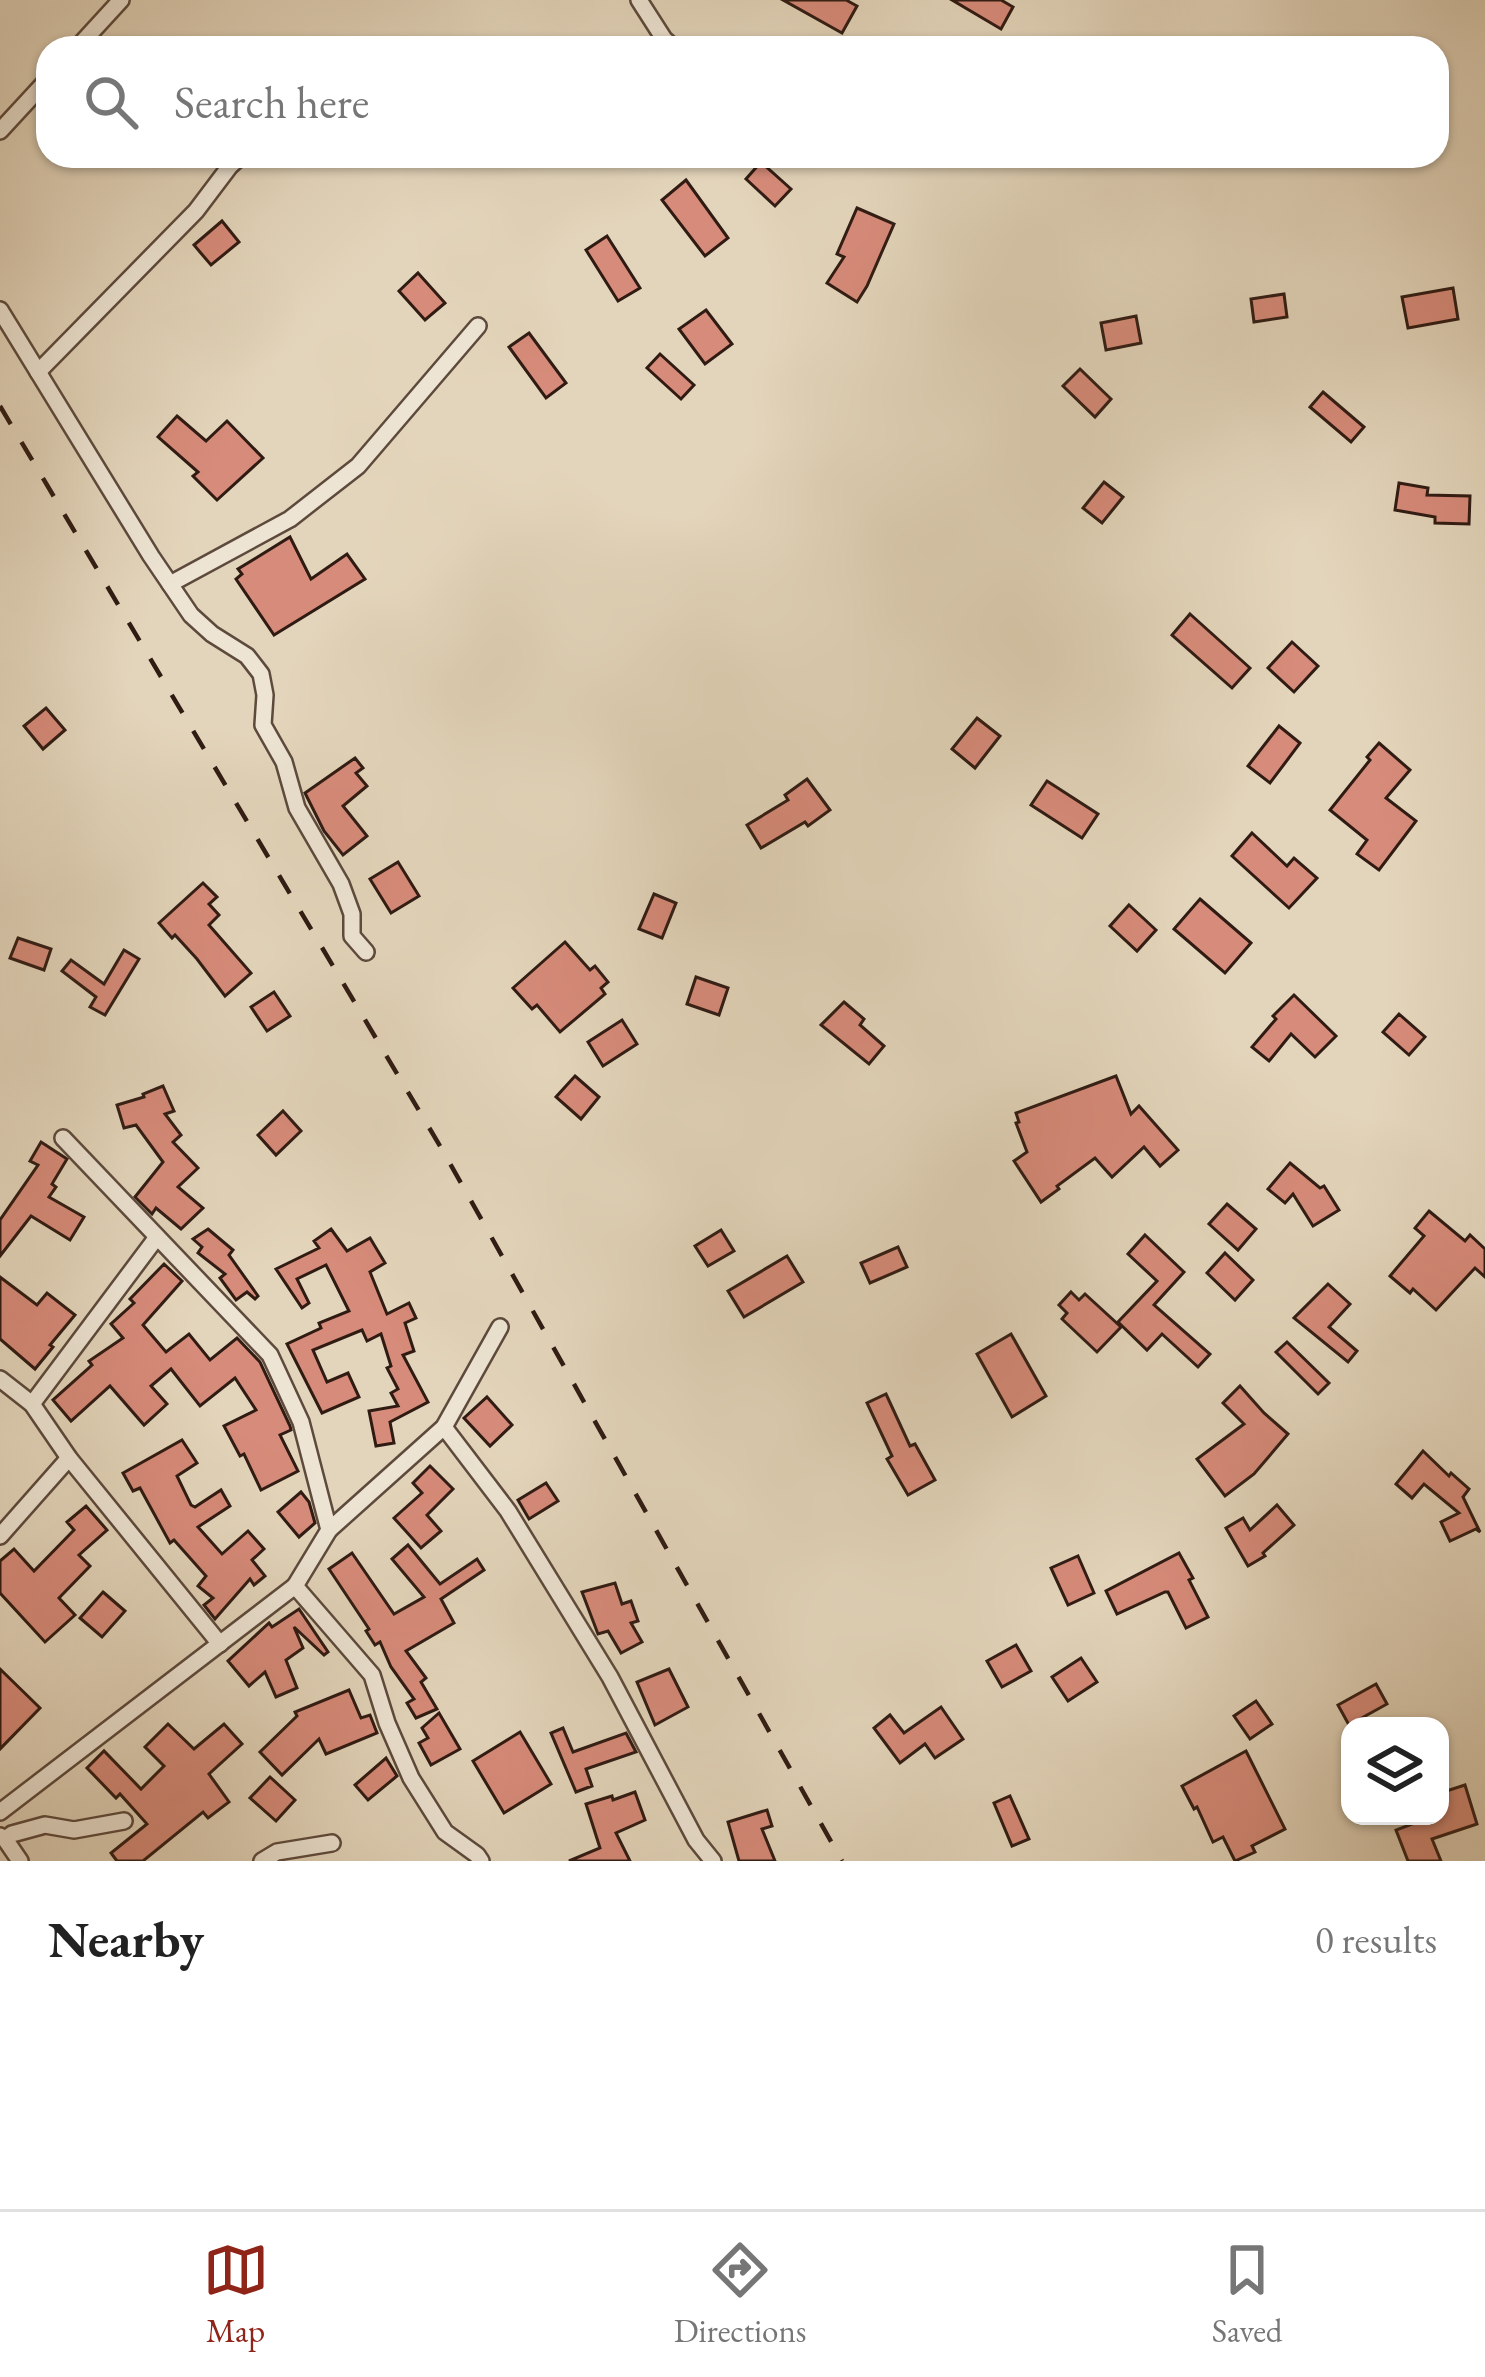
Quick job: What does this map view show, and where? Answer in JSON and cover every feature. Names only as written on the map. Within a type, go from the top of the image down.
[{"type":"street","points":[[88,36],[121,0]]},
{"type":"street","points":[[639,0],[662,36]]},
{"type":"street","points":[[0,131],[36,92]]},
{"type":"street","points":[[38,372],[196,211],[228,168]]},
{"type":"street","points":[[0,310],[190,615],[247,656],[261,674],[263,725],[284,762],[297,808],[341,884],[352,914],[352,936],[365,952]]},
{"type":"street","points":[[170,584],[290,519],[358,466],[478,326]]},
{"type":"street","points":[[63,1138],[270,1355],[301,1423],[329,1530]]},
{"type":"street","points":[[32,1404],[157,1237]]},
{"type":"street","points":[[0,1812],[295,1586],[329,1530],[444,1427],[500,1327]]},
{"type":"street","points":[[0,1379],[32,1404],[69,1458],[220,1644]]},
{"type":"street","points":[[444,1427],[508,1511],[610,1677],[696,1840],[713,1861]]},
{"type":"street","points":[[0,1536],[69,1458]]},
{"type":"street","points":[[295,1586],[372,1675],[411,1778],[445,1832],[481,1861]]},
{"type":"street","points":[[20,1861],[3,1838],[45,1825],[74,1830],[124,1821]]},
{"type":"street","points":[[262,1861],[277,1852],[332,1843]]},
{"type":"building","points":[[783,0],[846,0],[857,6],[842,33]]},
{"type":"building","points":[[952,0],[1001,0],[1013,7],[1001,29]]},
{"type":"building","points":[[756,168],[768,168],[791,189],[775,206],[746,179]]},
{"type":"building","points":[[686,180],[728,238],[705,256],[662,200]]},
{"type":"building","points":[[857,208],[894,224],[857,302],[827,283],[844,257],[837,254]]},
{"type":"building","points":[[222,221],[239,242],[211,265],[194,245]]},
{"type":"building","points":[[607,236],[640,288],[618,301],[586,250]]},
{"type":"building","points":[[418,273],[445,303],[425,320],[399,291]]},
{"type":"building","points":[[1453,288],[1458,319],[1408,328],[1402,297]]},
{"type":"building","points":[[1284,294],[1287,317],[1254,322],[1251,299]]},
{"type":"building","points":[[706,310],[732,344],[705,364],[679,329]]},
{"type":"building","points":[[1136,316],[1141,343],[1106,350],[1101,323]]},
{"type":"building","points":[[529,333],[566,383],[546,398],[509,347]]},
{"type":"building","points":[[660,354],[694,385],[681,399],[647,368]]},
{"type":"building","points":[[1080,369],[1111,399],[1095,417],[1063,386]]},
{"type":"building","points":[[1323,392],[1364,427],[1351,442],[1310,407]]},
{"type":"building","points":[[177,416],[206,441],[227,421],[263,458],[217,500],[193,476],[198,472],[158,437]]},
{"type":"building","points":[[1104,482],[1123,497],[1102,523],[1083,508]]},
{"type":"building","points":[[1399,483],[1428,488],[1427,495],[1470,496],[1469,524],[1435,523],[1435,517],[1395,510]]},
{"type":"building","points":[[290,537],[311,579],[347,554],[365,579],[274,635],[236,579],[242,574],[238,569]]},
{"type":"building","points":[[1190,614],[1250,668],[1232,688],[1172,635]]},
{"type":"building","points":[[1292,642],[1318,666],[1294,692],[1268,668]]},
{"type":"building","points":[[46,708],[65,730],[43,749],[24,726]]},
{"type":"building","points":[[977,718],[1000,736],[975,768],[952,749]]},
{"type":"building","points":[[1279,726],[1300,743],[1270,783],[1248,766]]},
{"type":"building","points":[[1379,743],[1410,770],[1386,798],[1416,821],[1379,870],[1357,854],[1367,840],[1330,810]]},
{"type":"building","points":[[355,758],[363,768],[356,773],[367,786],[343,806],[367,836],[343,855],[324,831],[305,793]]},
{"type":"building","points":[[807,779],[830,810],[761,848],[747,825],[788,800],[785,795]]},
{"type":"building","points":[[1047,781],[1098,814],[1082,838],[1031,805]]},
{"type":"building","points":[[1252,833],[1287,866],[1294,858],[1317,878],[1289,908],[1232,856]]},
{"type":"building","points":[[398,862],[419,896],[391,913],[370,879]]},
{"type":"building","points":[[203,883],[217,897],[209,904],[219,915],[209,925],[251,973],[225,996],[197,959],[159,923]]},
{"type":"building","points":[[654,894],[676,903],[662,938],[639,929]]},
{"type":"building","points":[[1200,899],[1251,943],[1225,973],[1174,929]]},
{"type":"building","points":[[1129,905],[1156,930],[1137,951],[1110,926]]},
{"type":"building","points":[[18,938],[51,949],[44,970],[10,958]]},
{"type":"building","points":[[565,942],[608,982],[601,988],[605,994],[560,1032],[537,1005],[532,1009],[513,988]]},
{"type":"building","points":[[124,950],[139,959],[105,1015],[90,1007],[96,997],[62,971],[71,960],[104,984]]},
{"type":"building","points":[[696,977],[728,988],[719,1015],[687,1004]]},
{"type":"building","points":[[274,992],[290,1016],[267,1031],[251,1007]]},
{"type":"building","points":[[1294,995],[1336,1036],[1315,1057],[1291,1034],[1269,1061],[1252,1047]]},
{"type":"building","points":[[844,1002],[864,1019],[860,1025],[884,1046],[869,1064],[821,1025]]},
{"type":"building","points":[[1399,1014],[1425,1037],[1409,1055],[1383,1032]]},
{"type":"building","points":[[622,1020],[637,1044],[603,1066],[588,1042]]},
{"type":"building","points":[[575,1076],[599,1097],[581,1119],[556,1097]]},
{"type":"building","points":[[1116,1076],[1131,1114],[1139,1106],[1178,1150],[1160,1166],[1144,1147],[1112,1177],[1095,1158],[1041,1202],[1014,1161],[1027,1152],[1016,1113]]},
{"type":"building","points":[[163,1086],[174,1111],[165,1114],[181,1135],[173,1142],[198,1168],[178,1187],[203,1208],[181,1229],[156,1208],[152,1214],[135,1197],[163,1162],[136,1125],[124,1128],[117,1105]]},
{"type":"building","points":[[283,1111],[301,1131],[276,1155],[258,1135]]},
{"type":"building","points":[[41,1142],[67,1159],[49,1197],[84,1217],[70,1240],[31,1216],[0,1256],[0,1220],[38,1165],[30,1161]]},
{"type":"building","points":[[1290,1163],[1320,1188],[1324,1186],[1339,1210],[1313,1226],[1293,1194],[1285,1203],[1268,1189]]},
{"type":"building","points":[[1227,1204],[1256,1229],[1238,1250],[1209,1224]]},
{"type":"building","points":[[1429,1211],[1465,1241],[1470,1235],[1485,1249],[1485,1277],[1475,1268],[1436,1310],[1390,1276],[1424,1236],[1415,1228]]},
{"type":"building","points":[[208,1229],[233,1250],[229,1255],[258,1296],[255,1299],[247,1292],[236,1300],[220,1278],[225,1274],[198,1253],[202,1247],[193,1239]]},
{"type":"building","points":[[331,1229],[347,1251],[370,1238],[385,1263],[370,1272],[387,1314],[409,1303],[416,1318],[405,1323],[414,1351],[403,1355],[428,1402],[390,1422],[394,1443],[376,1446],[369,1411],[398,1406],[391,1393],[398,1389],[387,1368],[391,1366],[381,1334],[367,1341],[362,1330],[313,1350],[327,1382],[348,1373],[359,1397],[322,1413],[287,1344],[349,1311],[326,1265],[297,1279],[309,1303],[302,1308],[276,1269],[319,1248],[314,1241]]},
{"type":"building","points":[[721,1230],[734,1251],[708,1266],[695,1246]]},
{"type":"building","points":[[1145,1235],[1184,1272],[1154,1305],[1210,1354],[1198,1367],[1162,1334],[1147,1350],[1118,1322],[1157,1281],[1128,1254]]},
{"type":"building","points":[[898,1247],[907,1267],[870,1283],[861,1263]]},
{"type":"building","points":[[1225,1253],[1253,1280],[1235,1300],[1207,1273]]},
{"type":"building","points":[[787,1256],[803,1282],[744,1317],[728,1291]]},
{"type":"building","points":[[164,1264],[182,1281],[143,1325],[166,1352],[189,1334],[210,1360],[237,1338],[260,1362],[290,1426],[291,1430],[280,1435],[298,1471],[261,1490],[224,1426],[256,1410],[235,1378],[200,1406],[171,1369],[151,1386],[167,1404],[144,1425],[110,1386],[71,1421],[53,1400],[92,1365],[89,1361],[123,1338],[111,1324]]},
{"type":"building","points":[[0,1277],[37,1305],[47,1293],[75,1315],[35,1369],[0,1339]]},
{"type":"building","points":[[1328,1284],[1350,1304],[1329,1327],[1357,1351],[1348,1362],[1294,1318]]},
{"type":"building","points":[[1071,1292],[1079,1300],[1085,1294],[1121,1327],[1097,1352],[1062,1319],[1067,1313],[1059,1305]]},
{"type":"building","points":[[1011,1334],[1046,1396],[1012,1417],[977,1354]]},
{"type":"building","points":[[1287,1342],[1329,1383],[1318,1394],[1276,1352]]},
{"type":"building","points":[[1240,1386],[1288,1434],[1254,1474],[1225,1496],[1197,1459],[1244,1424],[1223,1403]]},
{"type":"building","points":[[886,1394],[910,1446],[915,1444],[935,1480],[908,1495],[887,1459],[892,1456],[867,1403]]},
{"type":"building","points":[[487,1397],[512,1425],[490,1446],[464,1418]]},
{"type":"building","points":[[182,1440],[197,1463],[177,1476],[191,1505],[221,1490],[230,1506],[198,1527],[222,1554],[248,1531],[264,1549],[252,1560],[265,1576],[254,1585],[250,1579],[215,1619],[204,1605],[213,1598],[198,1586],[206,1576],[174,1540],[170,1543],[140,1488],[133,1491],[123,1473]]},
{"type":"building","points":[[1423,1451],[1469,1489],[1463,1497],[1480,1532],[1476,1529],[1450,1541],[1441,1522],[1459,1513],[1424,1484],[1412,1498],[1396,1484]]},
{"type":"building","points":[[430,1466],[453,1489],[427,1515],[441,1531],[421,1548],[394,1518],[422,1493],[413,1483]]},
{"type":"building","points":[[546,1483],[558,1501],[529,1519],[518,1500]]},
{"type":"building","points":[[301,1492],[315,1523],[299,1537],[278,1512]]},
{"type":"building","points":[[1277,1505],[1294,1525],[1265,1556],[1248,1566],[1226,1528],[1243,1518],[1250,1530]]},
{"type":"building","points":[[86,1506],[107,1530],[79,1555],[90,1566],[59,1598],[75,1615],[45,1642],[0,1593],[0,1561],[14,1549],[34,1571],[74,1530],[67,1522]]},
{"type":"building","points":[[408,1545],[440,1584],[477,1559],[484,1570],[441,1599],[454,1623],[406,1651],[426,1678],[421,1682],[437,1709],[416,1718],[407,1703],[414,1699],[329,1569],[352,1553],[394,1614],[424,1597],[392,1559]]},
{"type":"building","points":[[1179,1553],[1208,1617],[1186,1628],[1168,1592],[1117,1614],[1106,1591]]},
{"type":"building","points":[[1078,1556],[1094,1593],[1068,1605],[1051,1568]]},
{"type":"building","points":[[615,1583],[622,1604],[631,1601],[638,1621],[631,1623],[642,1642],[621,1653],[608,1631],[598,1634],[582,1592]]},
{"type":"building","points":[[103,1592],[125,1611],[102,1637],[80,1618]]},
{"type":"building","points":[[299,1609],[328,1652],[324,1655],[294,1627],[303,1648],[286,1660],[297,1688],[276,1697],[265,1672],[249,1686],[228,1661],[269,1623],[272,1627]]},
{"type":"building","points":[[1016,1645],[1031,1671],[1002,1687],[987,1661]]},
{"type":"building","points":[[1081,1658],[1097,1682],[1068,1701],[1052,1677]]},
{"type":"building","points":[[0,1669],[40,1708],[0,1749]]},
{"type":"building","points":[[669,1669],[688,1707],[655,1725],[637,1682]]},
{"type":"building","points":[[1376,1684],[1387,1704],[1363,1717],[1345,1717],[1338,1705]]},
{"type":"building","points":[[349,1690],[361,1718],[370,1715],[377,1733],[326,1754],[319,1739],[282,1775],[260,1752],[297,1716],[295,1712]]},
{"type":"building","points":[[1256,1701],[1272,1724],[1250,1739],[1234,1716]]},
{"type":"building","points":[[941,1707],[963,1739],[935,1758],[925,1744],[900,1763],[874,1728],[890,1715],[904,1733]]},
{"type":"building","points":[[439,1713],[460,1749],[431,1765],[419,1743],[428,1738],[422,1728]]},
{"type":"building","points":[[168,1724],[194,1749],[224,1724],[242,1744],[209,1774],[229,1802],[208,1818],[203,1812],[143,1861],[117,1861],[111,1853],[147,1824],[87,1768],[104,1751],[141,1789],[164,1766],[145,1747]]},
{"type":"building","points":[[563,1728],[573,1752],[626,1733],[636,1752],[586,1769],[592,1786],[576,1792],[551,1733]]},
{"type":"building","points":[[520,1732],[551,1784],[504,1813],[473,1761]]},
{"type":"building","points":[[1246,1751],[1285,1829],[1235,1861],[1223,1837],[1213,1842],[1182,1786]]},
{"type":"building","points":[[386,1758],[397,1776],[368,1800],[355,1785]]},
{"type":"building","points":[[270,1777],[295,1800],[276,1821],[250,1798]]},
{"type":"building","points":[[1465,1785],[1477,1824],[1432,1839],[1441,1861],[1408,1861],[1396,1830],[1409,1825],[1449,1825],[1449,1790]]},
{"type":"building","points":[[635,1792],[645,1820],[616,1833],[630,1861],[569,1861],[600,1848],[586,1804]]},
{"type":"building","points":[[1010,1796],[1029,1839],[1012,1846],[994,1803]]},
{"type":"building","points":[[767,1810],[772,1826],[762,1829],[775,1861],[739,1861],[728,1822]]},
{"type":"railway","points":[[0,406],[443,1151],[842,1861]]}]
